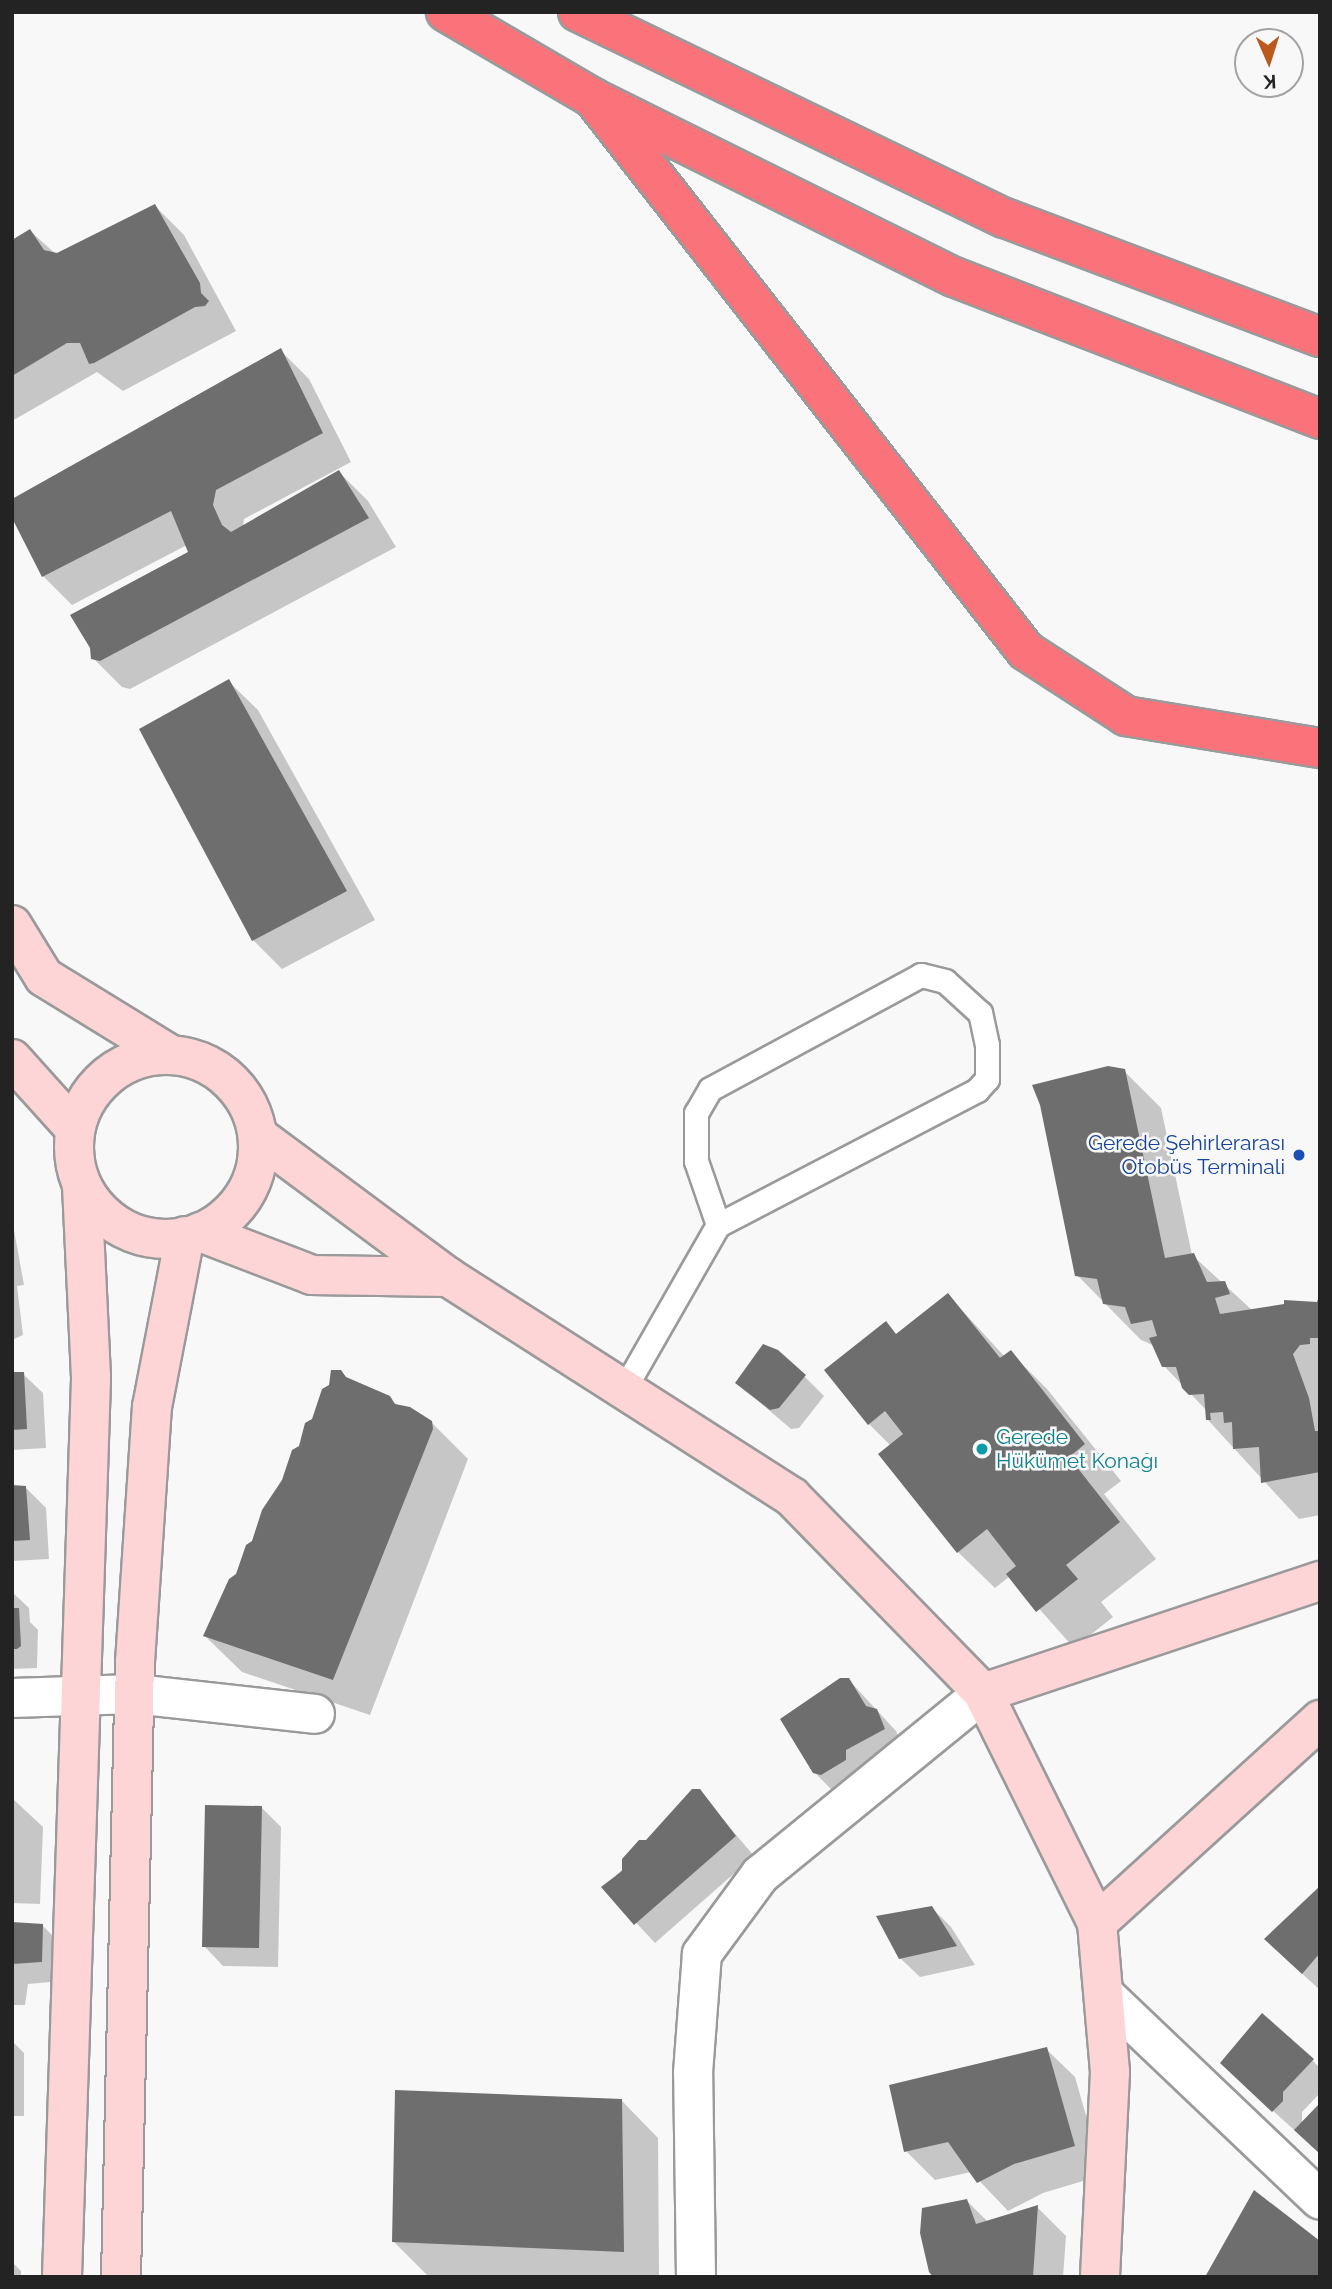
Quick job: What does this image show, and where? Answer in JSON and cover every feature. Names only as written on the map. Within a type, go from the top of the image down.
[{"type":"highway","points":[[446,12],[593,98],[954,277],[1320,419]]},
{"type":"highway","points":[[578,12],[1005,218],[1320,337]]},
{"type":"highway","points":[[593,98],[1026,651],[1126,716],[1320,748]]},
{"type":"street","points":[[12,926],[44,977],[169,1054]]},
{"type":"street","points":[[62,2277],[83,1695],[91,1377],[82,1186],[74,1158],[75,1129],[98,1083],[118,1067],[143,1057],[169,1054],[195,1059],[237,1088],[258,1136],[257,1165],[246,1194],[226,1216],[192,1234],[152,1407],[135,1694],[121,2277]]},
{"type":"street","points":[[12,1059],[75,1129]]},
{"type":"street","points":[[258,1136],[448,1277],[792,1497],[983,1693],[1097,1923],[1110,2072],[1100,2277]]},
{"type":"street","points":[[82,1186],[98,1209],[119,1227],[145,1237],[192,1234],[312,1275],[448,1277]]},
{"type":"street","points":[[696,2277],[693,2073],[702,1954],[760,1875],[983,1693],[1320,1581]]},
{"type":"street","points":[[12,1698],[135,1694],[314,1714]]},
{"type":"street","points":[[1097,1923],[1320,1720]]},
{"type":"street","points":[[1104,1994],[1320,2200]]},
{"type":"lane","points":[[624,1390],[718,1225],[978,1090],[987,1079],[987,1045],[980,1013],[945,981],[921,975],[710,1089],[696,1114],[696,1161],[718,1225]]},
{"type":"building","points":[[155,204],[200,283],[201,293],[209,301],[205,306],[195,307],[94,363],[89,364],[80,343],[67,343],[12,376],[12,240],[30,229],[44,250],[57,253]]},
{"type":"building","points":[[281,348],[323,433],[216,490],[213,505],[222,525],[231,532],[339,470],[369,518],[100,661],[91,659],[90,648],[70,615],[188,552],[171,511],[42,577],[12,518],[12,499]]},
{"type":"building","points":[[229,679],[347,891],[252,941],[139,729]]},
{"type":"building","points":[[1108,1066],[1125,1069],[1165,1258],[1194,1253],[1207,1282],[1225,1281],[1230,1294],[1215,1298],[1220,1314],[1284,1304],[1284,1300],[1317,1302],[1320,1293],[1320,1338],[1310,1338],[1310,1344],[1300,1345],[1293,1354],[1309,1398],[1315,1431],[1320,1431],[1320,1472],[1261,1483],[1259,1447],[1233,1449],[1232,1422],[1224,1423],[1223,1412],[1210,1413],[1211,1420],[1206,1420],[1204,1394],[1189,1395],[1182,1388],[1176,1367],[1162,1367],[1149,1338],[1157,1336],[1152,1320],[1131,1324],[1125,1307],[1103,1304],[1097,1279],[1075,1276],[1040,1105],[1032,1085]]},
{"type":"building","name":"Gerede Hükümet Konağı","points":[[948,1293],[1000,1358],[1011,1350],[1085,1444],[1069,1457],[1120,1522],[1066,1565],[1078,1579],[1036,1612],[1006,1574],[1016,1566],[987,1529],[957,1553],[878,1454],[903,1434],[885,1411],[868,1425],[824,1370],[886,1321],[896,1334]]},
{"type":"building","points":[[763,1344],[778,1350],[806,1375],[779,1408],[770,1410],[735,1383]]},
{"type":"building","points":[[331,1370],[341,1370],[346,1377],[390,1396],[395,1404],[410,1407],[432,1421],[433,1429],[333,1680],[203,1636],[229,1579],[236,1574],[246,1545],[252,1541],[262,1510],[282,1480],[292,1450],[299,1446],[305,1423],[312,1419],[322,1389],[329,1385]]},
{"type":"building","points":[[12,1372],[24,1372],[27,1429],[12,1430]]},
{"type":"building","points":[[12,1485],[26,1486],[30,1540],[12,1541]]},
{"type":"building","points":[[12,1608],[19,1608],[21,1646],[17,1649],[12,1649]]},
{"type":"building","points":[[840,1678],[849,1678],[866,1706],[877,1709],[885,1729],[846,1750],[846,1760],[821,1775],[813,1773],[780,1719]]},
{"type":"building","points":[[692,1789],[700,1789],[736,1836],[634,1925],[601,1887],[622,1871],[622,1859],[639,1840],[646,1840]]},
{"type":"building","points":[[205,1805],[262,1806],[259,1948],[202,1947]]},
{"type":"building","points":[[1320,1886],[1320,1953],[1302,1974],[1264,1939]]},
{"type":"building","points":[[932,1906],[957,1946],[899,1959],[876,1916]]},
{"type":"building","points":[[12,1922],[43,1924],[42,1962],[12,1964]]},
{"type":"building","points":[[1262,2013],[1314,2059],[1283,2092],[1283,2101],[1272,2112],[1220,2063]]},
{"type":"building","points":[[1047,2047],[1075,2146],[1014,2164],[977,2183],[948,2142],[904,2152],[889,2085]]},
{"type":"building","points":[[395,2090],[622,2099],[624,2252],[392,2242]]},
{"type":"building","points":[[1320,2103],[1320,2154],[1294,2130]]},
{"type":"building","points":[[1254,2190],[1320,2241],[1320,2277],[1205,2277]]},
{"type":"building","points":[[967,2199],[976,2224],[1038,2205],[1033,2277],[933,2277],[929,2272],[920,2233],[922,2208]]},
{"type":"place","name":"Gerede Şehirlerarası Otobüs Terminali","points":[[1299,1155]]},
{"type":"place","name":"Gerede Hükümet Konağı","points":[[982,1449]]}]
